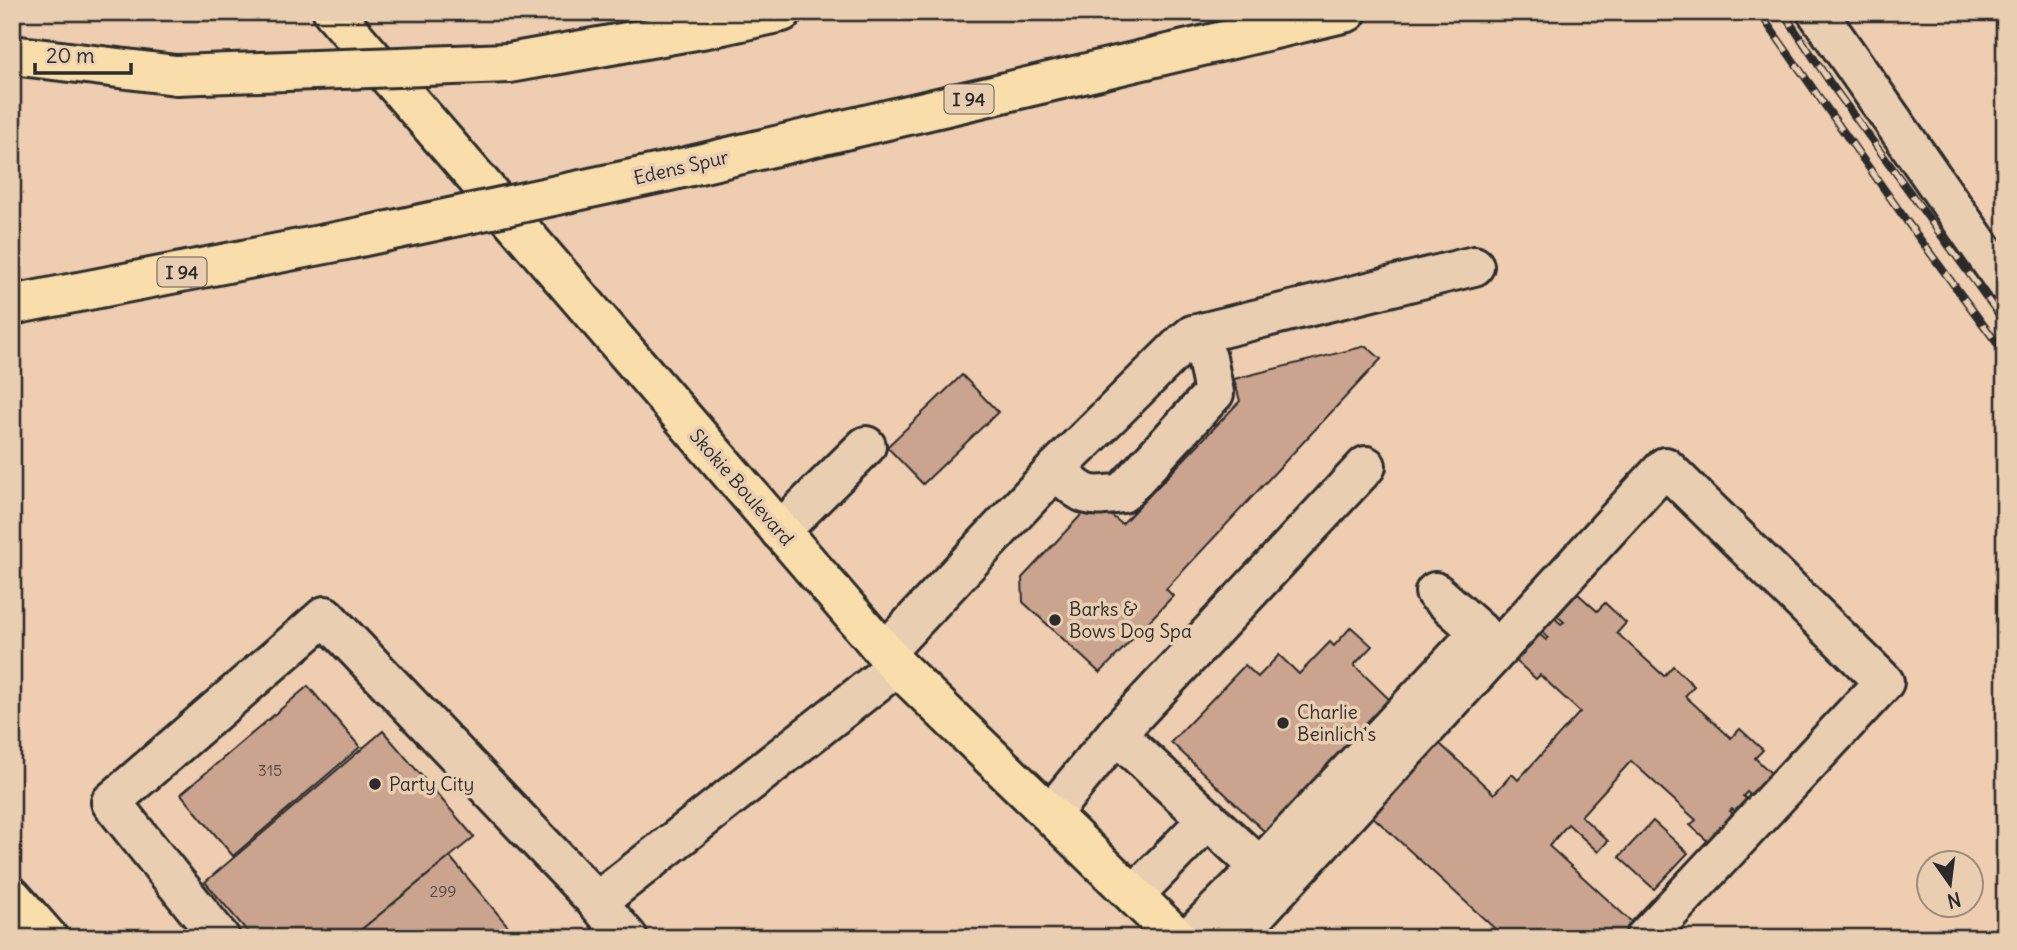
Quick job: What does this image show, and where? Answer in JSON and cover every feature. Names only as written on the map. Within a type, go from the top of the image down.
[{"type":"main road","name":"Skokie Boulevard","points":[[333,12],[891,659],[1178,938]]},
{"type":"main road","points":[[12,55],[176,75],[509,63],[782,12]]},
{"type":"main road","name":"Edens Spur","points":[[12,305],[351,239],[665,172],[1347,12]]},
{"type":"main road","points":[[12,897],[48,938]]},
{"type":"lane","points":[[1817,12],[2005,282]]},
{"type":"lane","points":[[597,902],[891,659],[1055,470],[1193,335],[1474,266]]},
{"type":"lane","points":[[1055,470],[1084,495],[1122,493],[1214,393],[1207,358],[1193,335]]},
{"type":"lane","points":[[780,531],[866,446]]},
{"type":"lane","points":[[1051,813],[1116,734],[1366,466]]},
{"type":"lane","points":[[1189,938],[1270,877],[1665,467],[1884,682],[1645,938]]},
{"type":"lane","points":[[1234,938],[1270,877],[1480,632],[1435,592]]},
{"type":"lane","points":[[220,938],[111,802],[325,616],[628,938]]},
{"type":"lane","points":[[1116,734],[1270,877]]},
{"type":"lane","points":[[1134,895],[1208,819]]},
{"type":"building","points":[[1366,346],[1381,359],[1166,589],[1173,596],[1100,673],[1023,602],[1022,578],[1082,514],[1108,513],[1122,524],[1240,401],[1234,379]]},
{"type":"building","points":[[962,375],[998,412],[923,484],[887,447]]},
{"type":"building","points":[[1577,593],[1597,611],[1605,603],[1626,623],[1617,633],[1664,676],[1673,666],[1694,686],[1685,696],[1731,738],[1740,729],[1763,750],[1755,758],[1774,776],[1753,798],[1747,792],[1743,796],[1756,807],[1745,820],[1732,809],[1730,811],[1737,817],[1712,845],[1690,825],[1696,820],[1631,761],[1581,816],[1608,841],[1598,852],[1568,824],[1549,846],[1634,924],[1621,938],[1505,938],[1371,815],[1439,743],[1494,794],[1512,774],[1518,780],[1580,712],[1540,675],[1536,679],[1515,660],[1539,634],[1546,640],[1548,638],[1535,626],[1548,612],[1561,624],[1564,622],[1557,616]]},
{"type":"building","name":"Charlie Beinlich's","points":[[1351,627],[1372,646],[1354,665],[1394,704],[1269,836],[1171,742],[1245,665],[1258,677],[1279,655],[1299,674],[1330,642],[1334,646]]},
{"type":"building","points":[[308,686],[360,747],[233,856],[181,794]]},
{"type":"building","name":"Party City","points":[[383,731],[474,837],[351,938],[253,938],[205,882]]},
{"type":"building","points":[[1653,821],[1688,853],[1654,889],[1619,857]]},
{"type":"building","points":[[450,857],[508,926],[493,938],[351,938]]},
{"type":"building","points":[[508,926],[518,938],[493,938]]},
{"type":"railway","points":[[1759,12],[1908,223],[2005,354]]},
{"type":"railway","points":[[1783,12],[1831,84],[2005,323]]},
{"type":"place","name":"Barks & Bows Dog Spa","points":[[1055,620]]},
{"type":"place","name":"Charlie Beinlich's","points":[[1283,723]]},
{"type":"place","name":"Party City","points":[[375,784]]}]
